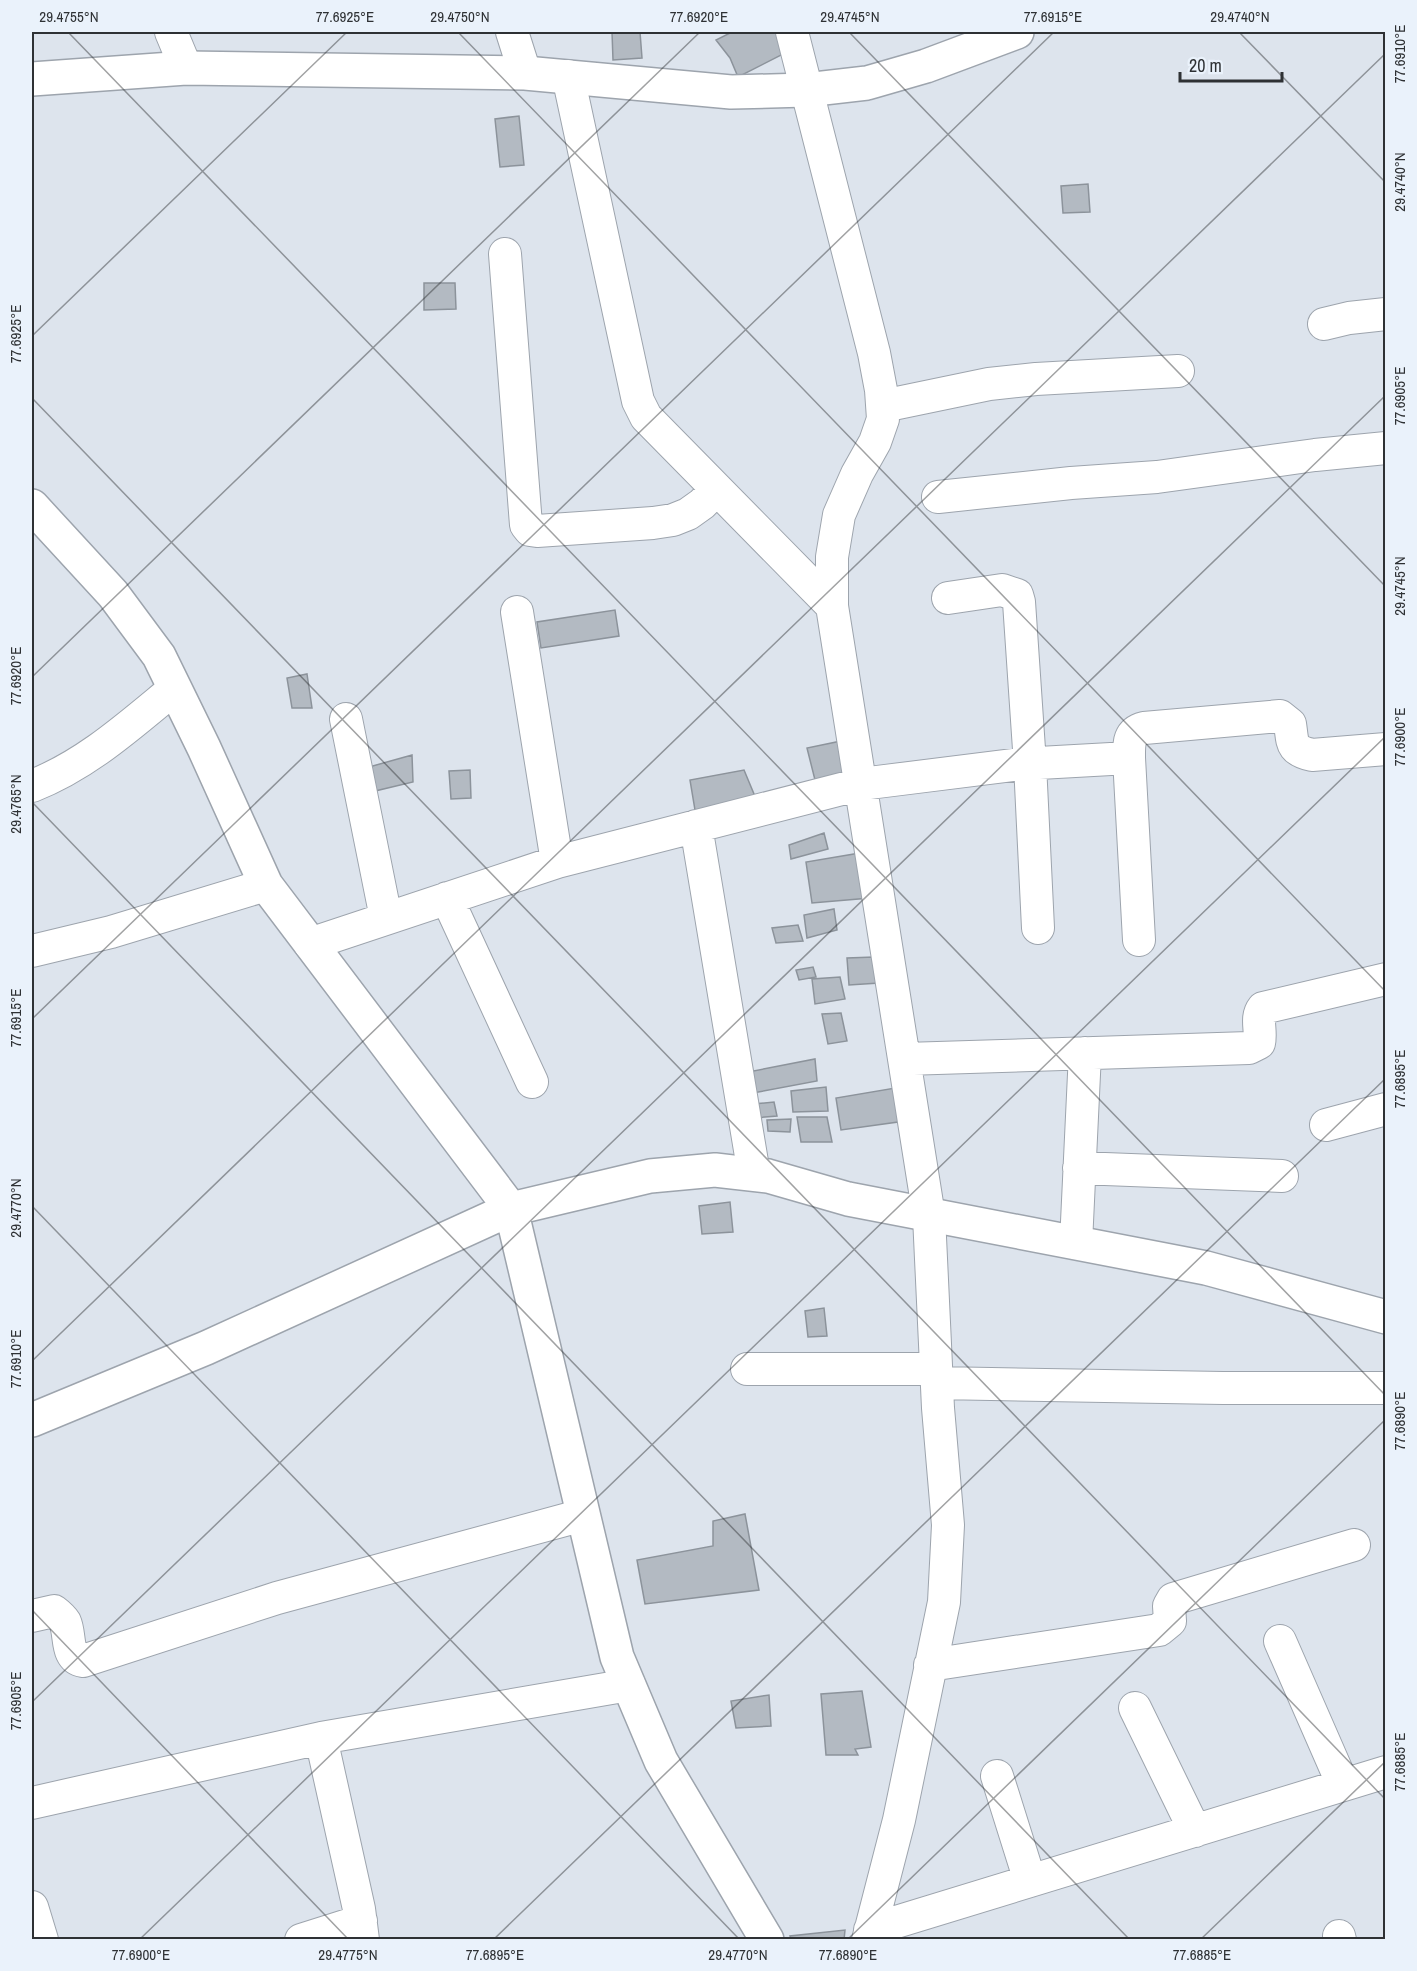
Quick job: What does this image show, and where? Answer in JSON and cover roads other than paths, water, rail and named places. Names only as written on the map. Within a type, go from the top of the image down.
[{"type":"street","points":[[171,32],[186,68]]},
{"type":"street","points":[[513,32],[525,73]]},
{"type":"street","points":[[792,32],[874,353],[883,406],[883,419],[875,442],[857,474],[839,515],[832,557],[832,606],[929,1216],[937,1376],[948,1526],[944,1602],[899,1820],[869,1935]]},
{"type":"street","points":[[32,79],[186,68],[525,73],[731,92],[806,90],[867,83],[916,69],[1017,32]]},
{"type":"street","points":[[568,76],[638,401],[646,417],[832,606]]},
{"type":"street","points":[[505,254],[526,525],[530,530],[673,520],[688,514],[717,489]]},
{"type":"street","points":[[1324,324],[1349,318],[1386,314]]},
{"type":"street","points":[[883,406],[1000,383],[1178,370]]},
{"type":"street","points":[[938,497],[1071,483],[1157,477],[1315,455],[1386,448]]},
{"type":"street","points":[[32,506],[113,594],[159,656],[204,748],[266,885],[511,1209],[617,1657],[661,1761],[767,1940]]},
{"type":"street","points":[[948,598],[1002,590],[1017,595],[1019,602],[1038,928]]},
{"type":"street","points":[[517,612],[557,862]]},
{"type":"street","points":[[32,786],[60,775],[109,743],[174,689]]},
{"type":"street","points":[[1139,940],[1129,758],[1129,741],[1137,730],[1280,717],[1290,724],[1292,742],[1296,749],[1303,753],[1386,749]]},
{"type":"street","points":[[346,719],[386,918]]},
{"type":"street","points":[[310,944],[557,862],[861,784],[1030,764],[1129,758]]},
{"type":"street","points":[[696,826],[754,1174]]},
{"type":"street","points":[[32,951],[111,932],[266,885]]},
{"type":"street","points":[[447,898],[532,1082]]},
{"type":"street","points":[[905,1059],[1249,1048],[1259,1043],[1261,1036],[1258,1018],[1263,1008],[1386,979]]},
{"type":"street","points":[[1076,1243],[1085,1053]]},
{"type":"street","points":[[1326,1125],[1386,1109]]},
{"type":"street","points":[[1079,1168],[1282,1176]]},
{"type":"street","points":[[32,1420],[206,1348],[511,1209],[650,1176],[715,1170],[768,1176],[848,1199],[1206,1268],[1386,1317]]},
{"type":"street","points":[[747,1369],[1222,1388],[1386,1388]]},
{"type":"street","points":[[32,1616],[54,1611],[59,1615],[65,1622],[72,1655],[77,1660],[83,1661],[278,1598],[583,1515]]},
{"type":"street","points":[[930,1665],[1159,1630],[1170,1621],[1168,1606],[1173,1599],[1354,1545]]},
{"type":"street","points":[[1280,1641],[1343,1785]]},
{"type":"street","points":[[32,1803],[321,1738],[629,1685]]},
{"type":"street","points":[[1136,1708],[1195,1831]]},
{"type":"street","points":[[301,1940],[362,1930],[321,1738]]},
{"type":"street","points":[[869,1935],[1030,1881],[1386,1772]]},
{"type":"street","points":[[997,1776],[1030,1881]]},
{"type":"street","points":[[32,1907],[42,1940]]}]
